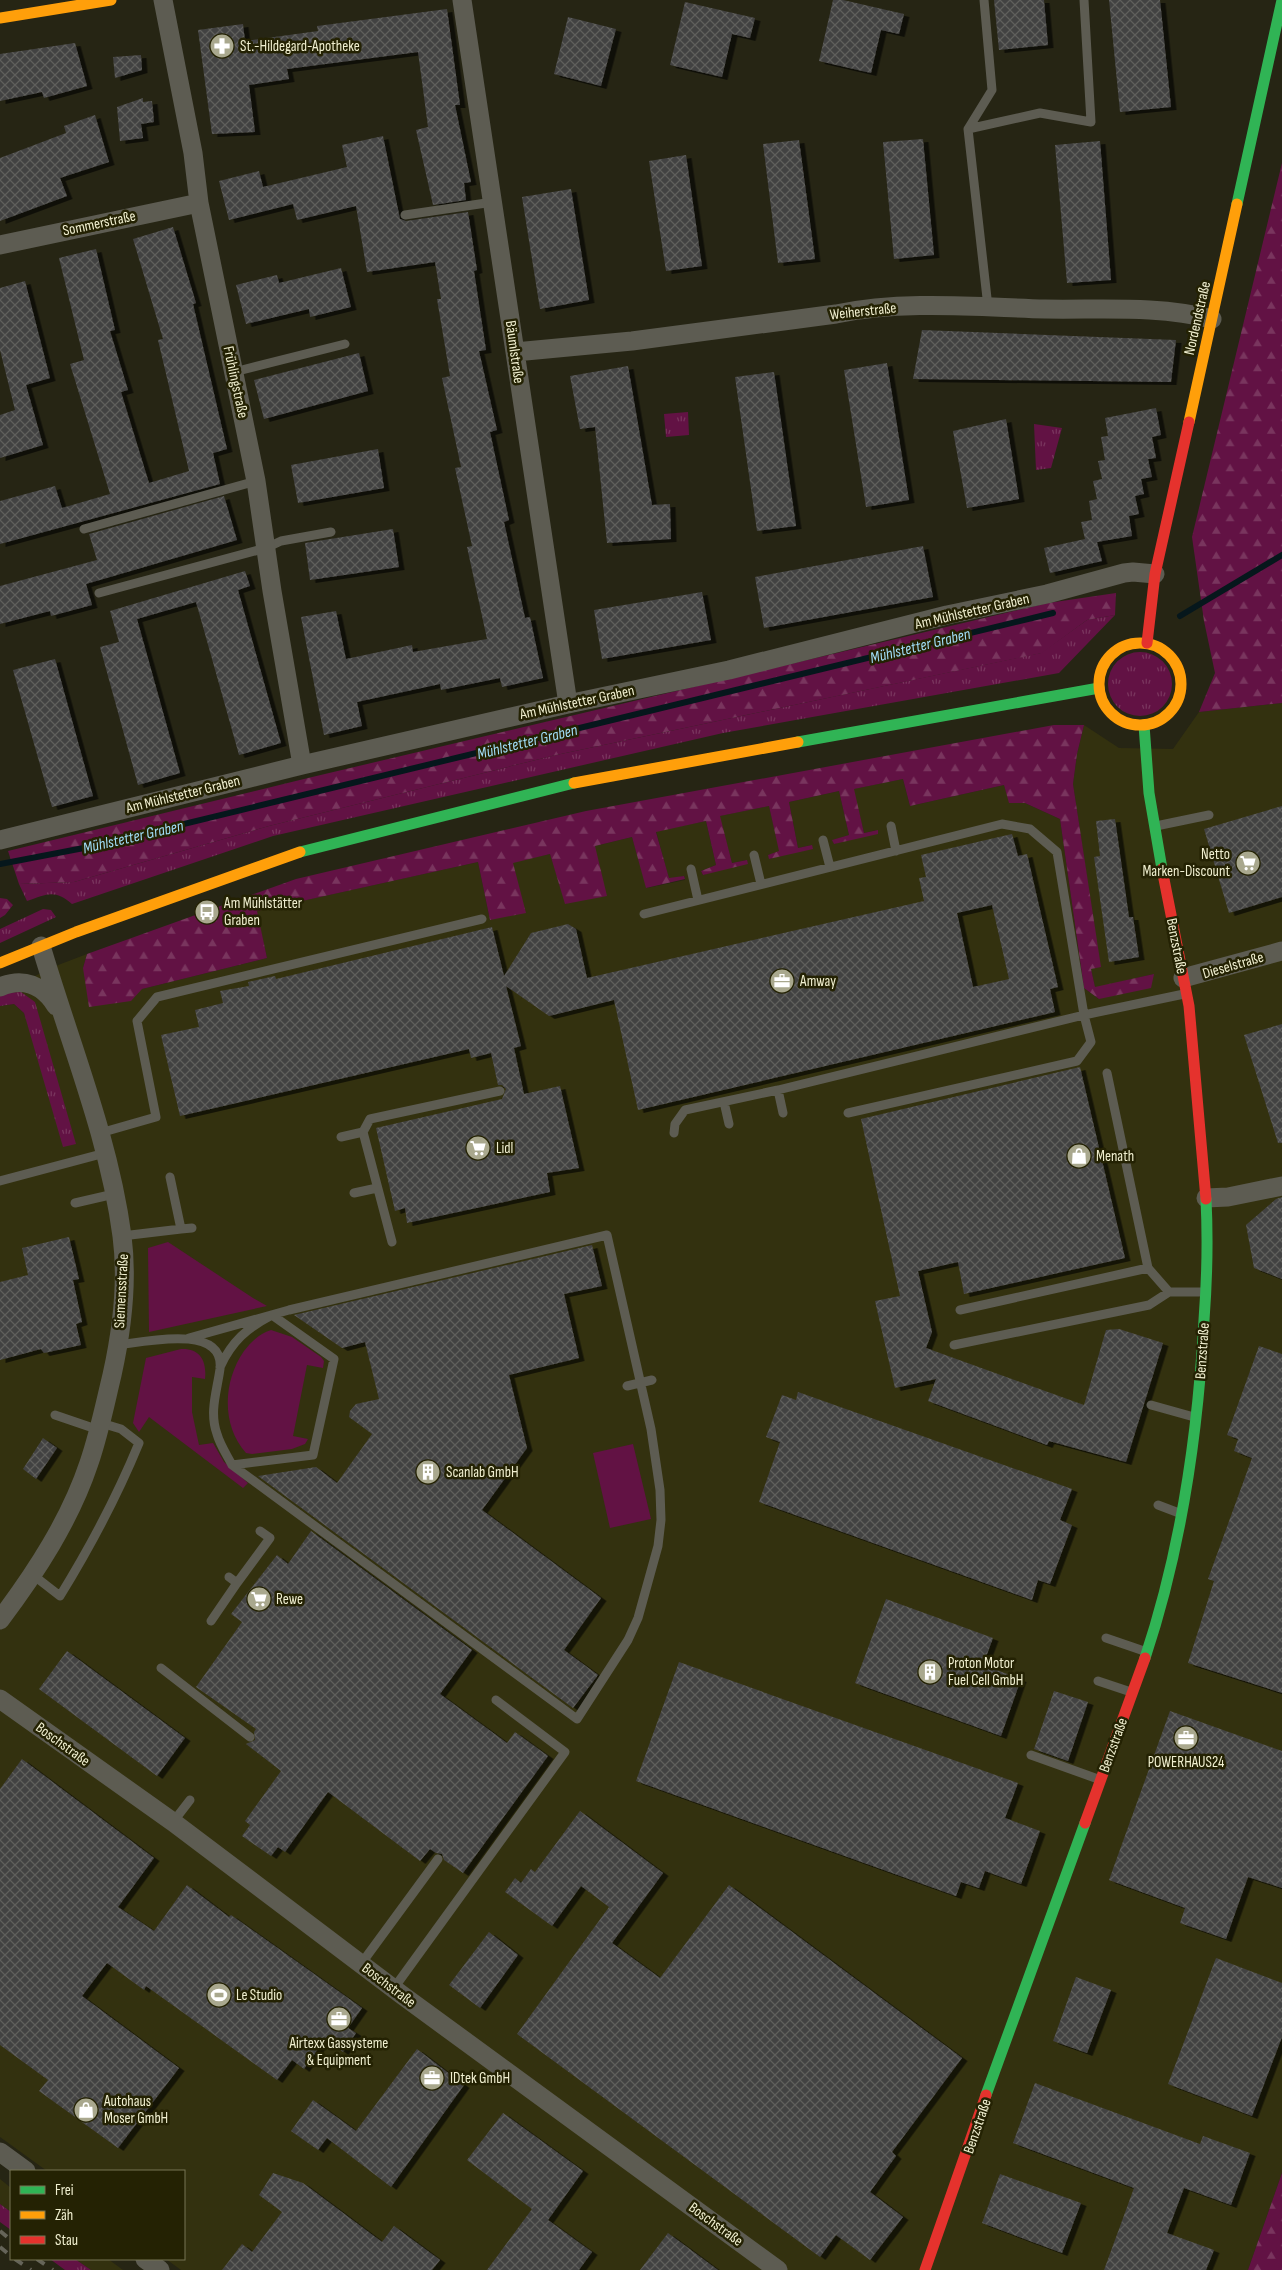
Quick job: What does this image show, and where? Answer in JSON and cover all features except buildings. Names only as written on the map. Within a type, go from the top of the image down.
[{"type":"street","points":[[0,18],[111,0]]},
{"type":"street","name":"Frühlingstraße","points":[[164,0],[193,153],[199,203],[256,481],[302,765]]},
{"type":"street","name":"Bäumlstraße","points":[[462,0],[568,704]]},
{"type":"street","name":"Nordendstraße","points":[[1147,644],[1155,574],[1282,0]]},
{"type":"street","name":"Sommerstraße","points":[[0,244],[199,203]]},
{"type":"street","name":"Weiherstraße","points":[[515,352],[632,341],[836,314],[860,309],[946,305],[988,308],[1140,310],[1196,315],[1212,319]]},
{"type":"street","name":"Am Mühlstetter Graben","points":[[0,840],[302,765],[568,704],[729,670],[947,615],[1047,594],[1124,573],[1155,574]]},
{"type":"street","points":[[1136,643],[1147,644],[1165,651],[1172,658],[1180,676],[1181,685],[1179,695],[1170,712],[1163,718],[1144,725],[1123,721],[1114,716],[1106,708],[1099,688],[1102,667],[1116,650],[1136,643]]},
{"type":"street","points":[[0,963],[290,854],[574,783],[1054,694],[1099,688]]},
{"type":"street","name":"Benzstraße","points":[[925,2270],[1147,1652],[1182,1514],[1198,1418],[1206,1292],[1206,1198],[1185,986],[1155,826],[1145,757],[1144,725]]},
{"type":"street","name":"Siemensstraße","points":[[0,1620],[33,1575],[75,1498],[89,1464],[100,1426],[118,1345],[125,1271],[122,1236],[100,1133],[41,946]]},
{"type":"street","name":"Dieselstraße","points":[[1185,986],[1282,951]]},
{"type":"street","points":[[0,987],[12,982],[34,985],[49,994],[62,1016]]},
{"type":"street","points":[[1206,1198],[1228,1197],[1282,1186]]},
{"type":"street","name":"Boschstraße","points":[[0,1699],[289,1903],[332,1935],[361,1964],[778,2270]]},
{"type":"street","points":[[0,2152],[25,2170]]},
{"type":"street","points":[[146,2260],[160,2270]]},
{"type":"lane","points":[[984,0],[992,90],[968,129],[988,308]]},
{"type":"lane","points":[[968,129],[1040,113],[1091,122],[1084,0]]},
{"type":"lane","points":[[405,215],[493,202]]},
{"type":"lane","points":[[234,372],[345,344]]},
{"type":"lane","points":[[84,529],[256,481]]},
{"type":"lane","points":[[99,593],[266,548],[281,541],[331,532]]},
{"type":"lane","points":[[1155,826],[1209,815]]},
{"type":"lane","points":[[644,914],[1002,824],[1030,829],[1057,852],[1090,1042],[1077,1061],[848,1113]]},
{"type":"lane","points":[[891,826],[896,851]]},
{"type":"lane","points":[[823,840],[830,867]]},
{"type":"lane","points":[[754,855],[761,884]]},
{"type":"lane","points":[[691,870],[698,900]]},
{"type":"lane","points":[[100,1133],[156,1117],[137,1021],[158,997],[482,919]]},
{"type":"lane","points":[[674,1133],[675,1124],[685,1110],[778,1090],[1084,1015],[1185,986]]},
{"type":"lane","points":[[1107,1073],[1148,1268],[1169,1292]]},
{"type":"lane","points":[[778,1090],[784,1113]]},
{"type":"lane","points":[[392,1242],[363,1132],[370,1119],[500,1091]]},
{"type":"lane","points":[[724,1102],[729,1124]]},
{"type":"lane","points":[[341,1137],[363,1132]]},
{"type":"lane","points":[[0,1181],[105,1153]]},
{"type":"lane","points":[[170,1177],[181,1229]]},
{"type":"lane","points":[[354,1193],[377,1188]]},
{"type":"lane","points":[[75,1203],[114,1194]]},
{"type":"lane","points":[[122,1236],[192,1228]]},
{"type":"lane","points":[[118,1345],[189,1338],[272,1315],[607,1235],[651,1429],[660,1490],[658,1546],[646,1593],[628,1640],[578,1719],[232,1465],[216,1433],[213,1404],[220,1367],[228,1350],[240,1335],[254,1324],[272,1315]]},
{"type":"lane","points":[[960,1310],[1148,1268]]},
{"type":"lane","points":[[954,1345],[1149,1305],[1169,1292],[1206,1292]]},
{"type":"lane","points":[[232,1465],[314,1455],[334,1359],[272,1315]]},
{"type":"lane","points":[[189,1338],[207,1342],[217,1354],[220,1367]]},
{"type":"lane","points":[[627,1386],[652,1380]]},
{"type":"lane","points":[[1151,1405],[1198,1418]]},
{"type":"lane","points":[[33,1575],[60,1596],[89,1550],[116,1499],[139,1443],[121,1429],[55,1415]]},
{"type":"lane","points":[[1158,1505],[1182,1514]]},
{"type":"lane","points":[[211,1621],[270,1538],[260,1531]]},
{"type":"lane","points":[[229,1577],[238,1583]]},
{"type":"lane","points":[[1106,1638],[1147,1652]]},
{"type":"lane","points":[[161,1668],[250,1738]]},
{"type":"lane","points":[[1098,1681],[1132,1692]]},
{"type":"lane","points":[[394,1988],[565,1752],[496,1700]]},
{"type":"lane","points":[[1031,1755],[1100,1780]]},
{"type":"lane","points":[[173,1822],[190,1800]]},
{"type":"lane","points":[[361,1964],[438,1859]]},
{"type":"shaded area","points":[[1282,703],[1282,2173],[1248,2270],[181,2270],[167,2260],[185,2260],[185,2170],[46,2170],[0,2137],[0,1006],[14,1004],[24,1013],[41,1067],[35,1002],[5,991],[53,967],[87,954],[83,968],[142,989],[267,958],[256,911],[478,862],[490,920],[513,862],[550,854],[566,904],[595,846],[632,837],[647,888],[685,880],[684,876],[669,879],[656,831],[706,821],[716,865],[701,871],[703,875],[747,860],[732,863],[719,816],[769,806],[780,852],[768,855],[770,859],[812,845],[798,848],[789,802],[839,791],[849,835],[833,840],[834,844],[877,830],[864,833],[853,789],[903,779],[910,806],[1004,785],[1010,803],[1025,803],[1060,819],[1084,988],[1099,999],[1154,974],[1095,988],[1091,969],[1100,966],[1073,784],[1077,754],[1084,725],[1119,748],[1173,749],[1199,712]]},
{"type":"shaded area","points":[[0,2179],[10,2187],[10,2211],[0,2204]]},
{"type":"shaded area","points":[[76,2260],[109,2260],[123,2270],[91,2270]]},
{"type":"green space","points":[[1282,163],[1282,703],[1199,712],[1215,673],[1204,621],[1192,537]]},
{"type":"green space","points":[[688,412],[689,435],[666,437],[664,414]]},
{"type":"green space","points":[[1034,424],[1062,428],[1051,468],[1036,470]]},
{"type":"green space","points":[[1116,593],[1115,615],[1087,620],[1042,653],[556,755],[269,826],[74,882],[19,884],[8,851],[1048,603]]},
{"type":"green space","points":[[1115,615],[1059,673],[723,733],[273,836],[72,904],[61,896],[51,894],[27,901],[19,884],[74,882],[269,826],[556,755],[1041,653],[1087,620]]},
{"type":"green space","points":[[1134,652],[1146,652],[1163,661],[1170,672],[1172,684],[1170,696],[1163,707],[1146,716],[1134,716],[1122,711],[1113,702],[1108,690],[1108,678],[1113,666],[1122,657]]},
{"type":"green space","points":[[1054,725],[1084,725],[1077,754],[1073,784],[1101,967],[1091,969],[1095,987],[1154,974],[1151,988],[1099,999],[1084,988],[1060,819],[1025,803],[1009,803],[1004,785],[910,806],[903,779],[854,789],[864,833],[878,830],[878,834],[834,844],[832,840],[849,835],[839,791],[789,802],[798,848],[812,845],[813,849],[769,859],[768,855],[779,851],[769,806],[720,816],[732,863],[747,860],[748,864],[703,875],[701,871],[716,865],[706,821],[656,832],[669,878],[684,876],[685,879],[646,888],[632,837],[595,846],[607,896],[565,904],[550,854],[513,863],[526,913],[490,920],[478,862],[257,911],[267,958],[142,989],[131,1001],[89,1007],[83,968],[87,954],[296,879],[586,811]]},
{"type":"green space","points":[[0,898],[7,899],[13,905],[0,918]]},
{"type":"green space","points":[[43,909],[51,910],[56,917],[0,943],[0,929]]},
{"type":"green space","points":[[21,992],[35,1002],[76,1144],[63,1147],[24,1013],[14,1004],[0,1006],[0,993]]},
{"type":"green space","points":[[168,1242],[267,1306],[149,1332],[148,1248]]},
{"type":"green space","points":[[271,1330],[292,1337],[321,1357],[324,1361],[323,1368],[307,1365],[293,1436],[308,1439],[305,1444],[292,1449],[252,1454],[246,1453],[232,1429],[228,1403],[229,1389],[237,1363],[244,1351],[256,1338]]},
{"type":"green space","points":[[188,1349],[197,1353],[205,1367],[205,1379],[192,1377],[192,1412],[199,1445],[213,1443],[224,1462],[248,1483],[243,1488],[149,1417],[139,1432],[133,1423],[146,1358]]},
{"type":"green space","points":[[633,1444],[651,1519],[610,1528],[593,1453]]},
{"type":"green space","points":[[1282,2173],[1282,2270],[1248,2270]]},
{"type":"green space","points":[[0,2204],[10,2211],[10,2229],[0,2222]]},
{"type":"green space","points":[[51,2260],[76,2260],[91,2270],[65,2270]]},
{"type":"waterway","name":"Mühlstetter Graben","points":[[1180,616],[1282,555]]},
{"type":"waterway","name":"Mühlstetter Graben","points":[[0,864],[89,847],[1053,613]]},
{"type":"railway","points":[[0,2231],[10,2239]]},
{"type":"railway","points":[[0,2247],[10,2255]]},
{"type":"railway","points":[[16,2260],[31,2270]]},
{"type":"railway","points":[[38,2260],[53,2270]]},
{"type":"traffic: fast","points":[[1237,204],[1282,0]]},
{"type":"traffic: fast","points":[[798,742],[1099,688]]},
{"type":"traffic: fast","points":[[1144,725],[1149,793],[1162,869]]},
{"type":"traffic: fast","points":[[300,852],[574,783]]},
{"type":"traffic: fast","points":[[1145,1658],[1169,1576],[1186,1491],[1192,1449],[1205,1305],[1206,1199]]},
{"type":"traffic: fast","points":[[986,2095],[1085,1823]]},
{"type":"traffic: slow","points":[[0,18],[111,0]]},
{"type":"traffic: slow","points":[[1189,422],[1237,204]]},
{"type":"traffic: slow","points":[[1140,643],[1156,646],[1169,655],[1178,668],[1181,684],[1178,700],[1169,713],[1156,722],[1140,725],[1124,722],[1111,713],[1102,700],[1099,684],[1102,668],[1111,655],[1124,646],[1140,643]]},
{"type":"traffic: slow","points":[[574,783],[798,742]]},
{"type":"traffic: slow","points":[[0,963],[76,932],[300,852]]},
{"type":"traffic: jam","points":[[1147,643],[1155,574],[1189,422]]},
{"type":"traffic: jam","points":[[1162,869],[1189,1006],[1206,1199]]},
{"type":"traffic: jam","points":[[1085,1823],[1145,1658]]},
{"type":"traffic: jam","points":[[925,2270],[986,2095]]},
{"type":"place","name":"St.-Hildegard-Apotheke","points":[[222,46]]},
{"type":"place","name":"Netto Marken-Discount","points":[[1248,863]]},
{"type":"place","name":"Am Mühlstätter Graben","points":[[207,912]]},
{"type":"place","name":"Amway","points":[[782,981]]},
{"type":"place","name":"Lidl","points":[[478,1148]]},
{"type":"place","name":"Menath","points":[[1079,1156]]},
{"type":"place","name":"Scanlab GmbH","points":[[428,1472]]},
{"type":"place","name":"Rewe","points":[[259,1599]]},
{"type":"place","name":"Proton Motor Fuel Cell GmbH","points":[[930,1672]]},
{"type":"place","name":"POWERHAUS24","points":[[1186,1738]]},
{"type":"place","name":"Le Studio","points":[[219,1995]]},
{"type":"place","name":"Airtexx Gassysteme & Equipment","points":[[339,2019]]},
{"type":"place","name":"IDtek GmbH","points":[[432,2078]]},
{"type":"place","name":"Autohaus Moser GmbH","points":[[86,2110]]}]
